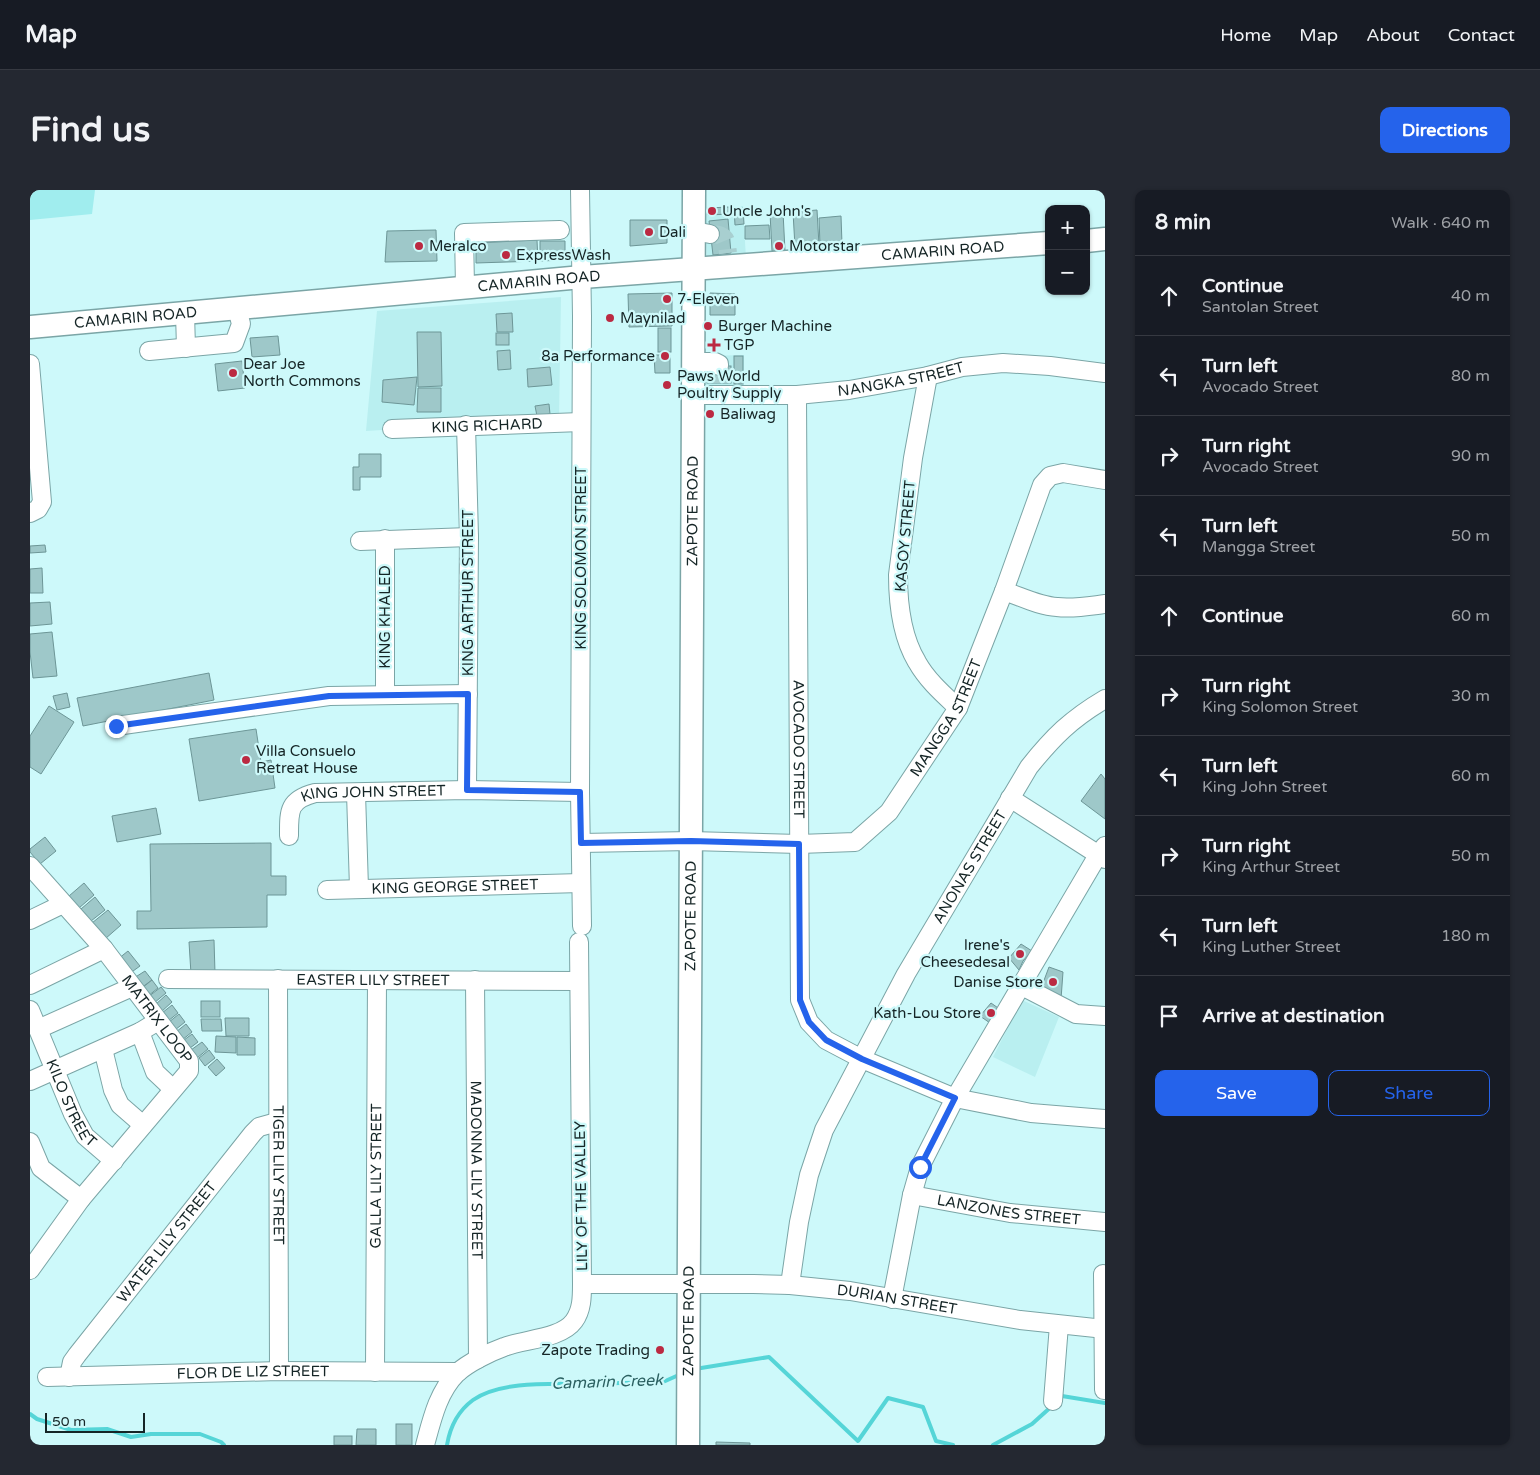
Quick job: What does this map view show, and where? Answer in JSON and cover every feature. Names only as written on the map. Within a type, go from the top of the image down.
[{"type":"main road","name":"ZAPOTE ROAD","points":[[688,1445],[694,269],[702,233],[694,190]]},
{"type":"main road","points":[[1090,240],[1105,239]]},
{"type":"main road","name":"CAMARIN ROAD","points":[[30,327],[466,287],[694,269],[730,260],[1045,243]]},
{"type":"street","name":"KING SOLOMON STREET","points":[[580,190],[582,277],[580,792],[582,883],[580,934]]},
{"type":"street","points":[[466,287],[464,233],[560,230]]},
{"type":"street","points":[[149,351],[234,344],[240,324],[237,308]]},
{"type":"street","points":[[185,313],[186,348]]},
{"type":"street","points":[[693,362],[715,362],[719,364],[719,382]]},
{"type":"street","name":"NANGKA STREET","points":[[694,395],[719,382],[797,395],[849,390],[928,376],[971,366],[1003,363],[1050,366],[1105,373]]},
{"type":"street","points":[[30,364],[42,502],[38,509],[30,513]]},
{"type":"street","name":"KASOY STREET","points":[[928,376],[912,458],[898,575],[898,593],[906,635],[916,661],[926,676],[958,708]]},
{"type":"street","name":"AVOCADO STREET","points":[[797,395],[800,1000],[809,1022],[826,1040],[862,1059],[955,1098],[1031,1113],[1105,1119]]},
{"type":"street","name":"KING RICHARD","points":[[392,429],[581,422]]},
{"type":"street","name":"KING ARTHUR STREET","points":[[466,425],[469,537],[467,790]]},
{"type":"street","name":"MANGGA STREET","points":[[581,843],[691,841],[799,844],[855,842],[889,812],[958,708],[1004,591],[1042,485],[1050,476],[1063,473],[1105,480]]},
{"type":"street","points":[[360,540],[469,537]]},
{"type":"street","name":"KING KHALED","points":[[385,539],[385,694]]},
{"type":"street","points":[[1004,591],[1036,603],[1056,607],[1071,608],[1105,604]]},
{"type":"street","points":[[116,726],[329,696],[468,694]]},
{"type":"street","name":"ANONAS STREET","points":[[790,1285],[799,1222],[809,1175],[824,1130],[906,974],[1029,767],[1057,734],[1083,712],[1105,698]]},
{"type":"street","name":"KING JOHN STREET","points":[[289,836],[291,810],[296,800],[315,793],[467,790],[580,792]]},
{"type":"street","points":[[356,793],[359,888]]},
{"type":"street","points":[[892,1298],[912,1195],[920,1167],[955,1098],[1103,853],[1010,798]]},
{"type":"street","name":"MATRIX LOOP","points":[[30,866],[104,949],[189,1061],[189,1071],[82,1199],[31,1266]]},
{"type":"street","name":"KING GEORGE STREET","points":[[327,890],[582,883]]},
{"type":"street","points":[[30,920],[63,904]]},
{"type":"street","name":"LILY OF THE VALLEY","points":[[458,1372],[478,1359],[503,1347],[555,1334],[566,1329],[574,1321],[580,1310],[582,1284],[580,934]]},
{"type":"street","points":[[30,985],[104,949]]},
{"type":"street","name":"EASTER LILY STREET","points":[[168,979],[579,981]]},
{"type":"street","name":"TIGER LILY STREET","points":[[278,979],[279,1371]]},
{"type":"street","name":"GALLA LILY STREET","points":[[376,1372],[377,980]]},
{"type":"street","name":"MADONNA LILY STREET","points":[[475,980],[478,1359]]},
{"type":"street","points":[[1022,986],[1076,1014],[1105,1016]]},
{"type":"street","points":[[38,1029],[132,987]]},
{"type":"street","name":"KILO STREET","points":[[30,1010],[73,1114],[85,1136],[114,1161]]},
{"type":"street","points":[[30,1081],[140,1032],[158,1020]]},
{"type":"street","points":[[140,1032],[155,1072],[173,1089]]},
{"type":"street","points":[[103,1049],[113,1090],[120,1106],[143,1125]]},
{"type":"street","name":"WATER LILY STREET","points":[[69,1377],[72,1362],[77,1355],[253,1133],[260,1127],[277,1122]]},
{"type":"street","points":[[30,1142],[36,1170],[82,1199]]},
{"type":"street","name":"LANZONES STREET","points":[[912,1195],[1010,1212],[1105,1222]]},
{"type":"street","points":[[1104,1274],[1104,1390]]},
{"type":"street","name":"DURIAN STREET","points":[[582,1284],[790,1285],[850,1291],[1020,1320],[1105,1329]]},
{"type":"street","points":[[1053,1401],[1059,1325]]},
{"type":"street","name":"FLOR DE LIZ STREET","points":[[47,1377],[279,1371],[458,1372]]},
{"type":"street","points":[[425,1445],[436,1407],[444,1389],[458,1372]]},
{"type":"shaded area","points":[[30,190],[95,190],[92,214],[30,220]]},
{"type":"shaded area","points":[[743,206],[746,259],[707,261],[705,208]]},
{"type":"shaded area","points":[[561,297],[559,419],[366,431],[377,311]]},
{"type":"shaded area","points":[[744,355],[744,389],[705,390],[704,356]]},
{"type":"shaded area","points":[[1022,1000],[1059,1017],[1035,1077],[993,1057]]},
{"type":"building","points":[[729,207],[730,214],[708,215],[708,208]]},
{"type":"building","points":[[734,208],[743,208],[744,224],[735,225]]},
{"type":"building","points":[[817,210],[819,245],[795,247],[793,212]]},
{"type":"building","points":[[783,212],[785,251],[772,251],[770,213]]},
{"type":"building","points":[[841,216],[842,244],[820,245],[819,218]]},
{"type":"building","points":[[728,219],[731,253],[713,255],[709,221]]},
{"type":"building","name":"Dali","points":[[630,220],[667,220],[667,243],[630,246]]},
{"type":"building","points":[[769,225],[770,239],[745,239],[745,226]]},
{"type":"building","points":[[436,230],[437,261],[385,262],[387,231]]},
{"type":"building","points":[[537,240],[538,261],[476,263],[476,243]]},
{"type":"building","points":[[540,241],[565,241],[565,260],[540,261]]},
{"type":"building","points":[[672,293],[672,326],[629,327],[628,294]]},
{"type":"building","points":[[710,293],[735,294],[735,315],[710,315]]},
{"type":"building","points":[[512,313],[513,332],[497,332],[496,314]]},
{"type":"building","points":[[658,328],[671,328],[671,352],[658,352]]},
{"type":"building","points":[[417,332],[441,332],[442,386],[418,387]]},
{"type":"building","points":[[496,333],[509,333],[509,345],[496,345]]},
{"type":"building","points":[[278,336],[280,355],[252,357],[250,338]]},
{"type":"building","points":[[510,350],[511,369],[498,370],[497,351]]},
{"type":"building","points":[[654,355],[670,355],[670,373],[655,373]]},
{"type":"building","points":[[734,356],[743,356],[743,384],[734,384]]},
{"type":"building","points":[[242,361],[245,388],[218,391],[215,364]]},
{"type":"building","points":[[707,366],[731,366],[731,383],[707,383]]},
{"type":"building","points":[[550,367],[552,385],[528,387],[527,369]]},
{"type":"building","points":[[417,377],[414,405],[382,402],[383,380]]},
{"type":"building","points":[[418,388],[441,388],[441,412],[417,412]]},
{"type":"building","points":[[549,404],[550,414],[537,416],[535,406]]},
{"type":"building","points":[[359,454],[381,454],[381,477],[360,477],[360,490],[353,490],[353,467],[359,467]]},
{"type":"building","points":[[45,545],[46,552],[30,553],[30,546]]},
{"type":"building","points":[[42,568],[43,593],[30,593],[30,569]]},
{"type":"building","points":[[50,602],[52,624],[30,626],[30,603]]},
{"type":"building","points":[[52,632],[57,676],[33,678],[30,634]]},
{"type":"building","points":[[209,673],[214,700],[83,726],[77,698]]},
{"type":"building","points":[[67,693],[70,707],[57,710],[53,696]]},
{"type":"building","points":[[49,706],[74,722],[41,774],[30,767],[30,736]]},
{"type":"building","points":[[256,729],[261,762],[271,760],[275,788],[199,801],[189,739]]},
{"type":"building","points":[[1101,774],[1105,779],[1105,819],[1081,801]]},
{"type":"building","points":[[156,808],[161,834],[117,842],[112,816]]},
{"type":"building","points":[[45,837],[56,851],[40,864],[30,852],[30,849]]},
{"type":"building","points":[[271,843],[271,876],[286,876],[286,895],[267,895],[267,927],[137,929],[137,911],[151,911],[150,844]]},
{"type":"building","points":[[84,883],[94,895],[79,908],[69,896]]},
{"type":"building","points":[[95,897],[105,910],[91,921],[81,909]]},
{"type":"building","points":[[108,910],[121,925],[105,939],[92,923]]},
{"type":"building","points":[[214,940],[215,973],[191,974],[189,942]]},
{"type":"building","name":"Irene's Cheesedesal","points":[[1021,944],[1032,951],[1023,961],[1019,970],[1009,958]]},
{"type":"building","points":[[128,951],[140,966],[129,974],[118,959]]},
{"type":"building","name":"Danise Store","points":[[1049,967],[1063,972],[1061,999],[1040,991]]},
{"type":"building","points":[[145,971],[152,980],[141,988],[134,978]]},
{"type":"building","points":[[152,980],[158,988],[148,996],[142,988]]},
{"type":"building","points":[[161,987],[166,993],[154,1003],[148,997]]},
{"type":"building","points":[[166,995],[172,1002],[161,1012],[155,1005]]},
{"type":"building","points":[[201,1001],[220,1001],[220,1017],[201,1017]]},
{"type":"building","name":"Kath-Lou Store","points":[[991,1003],[1001,1010],[990,1023],[980,1016]]},
{"type":"building","points":[[172,1005],[178,1013],[168,1021],[162,1013]]},
{"type":"building","points":[[179,1014],[185,1022],[175,1030],[169,1022]]},
{"type":"building","points":[[225,1018],[249,1018],[249,1036],[226,1036]]},
{"type":"building","points":[[201,1019],[221,1019],[222,1031],[202,1031]]},
{"type":"building","points":[[186,1024],[192,1032],[182,1040],[176,1032]]},
{"type":"building","points":[[192,1034],[198,1042],[190,1048],[184,1040]]},
{"type":"building","points":[[216,1036],[236,1037],[236,1053],[215,1052]]},
{"type":"building","points":[[237,1037],[255,1038],[255,1055],[237,1055]]},
{"type":"building","points":[[202,1042],[208,1049],[197,1058],[191,1050]]},
{"type":"building","points":[[209,1050],[215,1058],[205,1066],[199,1058]]},
{"type":"building","points":[[217,1059],[225,1068],[216,1076],[208,1067]]},
{"type":"building","points":[[396,1424],[412,1424],[412,1445],[396,1445]]},
{"type":"building","points":[[357,1429],[376,1429],[376,1445],[356,1445]]},
{"type":"building","points":[[334,1436],[352,1436],[352,1445],[334,1445]]},
{"type":"building","points":[[716,1442],[750,1443],[750,1445],[716,1445]]},
{"type":"waterway","name":"Camarin Creek","points":[[695,1369],[769,1357],[858,1441],[888,1398],[923,1407],[936,1441],[953,1445]]},
{"type":"waterway","name":"Camarin Creek","points":[[447,1445],[450,1432],[463,1409],[473,1400],[497,1389],[541,1384],[663,1382],[681,1374]]},
{"type":"waterway","name":"Camarin Creek","points":[[1059,1399],[1062,1396],[1105,1403]]},
{"type":"waterway","name":"Camarin Creek","points":[[993,1445],[1032,1424],[1052,1406]]},
{"type":"waterway","name":"Camarin Creek","points":[[30,1414],[37,1419],[71,1430],[107,1429],[131,1437],[151,1434],[200,1434],[224,1445]]},
{"type":"tunnel","points":[[710,234],[720,235],[725,238],[728,253]]},
{"type":"tunnel","points":[[719,366],[719,383]]},
{"type":"place","name":"Uncle John's","points":[[712,211]]},
{"type":"place","name":"Dali","points":[[649,232]]},
{"type":"place","name":"Meralco","points":[[419,246]]},
{"type":"place","name":"Motorstar","points":[[779,246]]},
{"type":"place","name":"ExpressWash","points":[[506,255]]},
{"type":"place","name":"7-Eleven","points":[[667,299]]},
{"type":"place","name":"Maynilad","points":[[610,318]]},
{"type":"place","name":"Burger Machine","points":[[708,326]]},
{"type":"place","name":"TGP","points":[[714,345]]},
{"type":"place","name":"8a Performance","points":[[665,356]]},
{"type":"place","name":"Dear Joe North Commons","points":[[233,373]]},
{"type":"place","name":"Paws World Poultry Supply","points":[[667,385]]},
{"type":"place","name":"Baliwag","points":[[710,414]]},
{"type":"place","name":"Villa Consuelo Retreat House","points":[[246,760]]},
{"type":"place","name":"Irene's Cheesedesal","points":[[1020,954]]},
{"type":"place","name":"Danise Store","points":[[1053,982]]},
{"type":"place","name":"Kath-Lou Store","points":[[991,1013]]},
{"type":"place","name":"Zapote Trading","points":[[660,1350]]},
{"type":"route","points":[[116,726],[329,696],[468,694],[467,790],[580,792],[581,843],[691,841],[799,844],[800,1000],[809,1022],[826,1040],[862,1059],[955,1098],[920,1167]]}]
